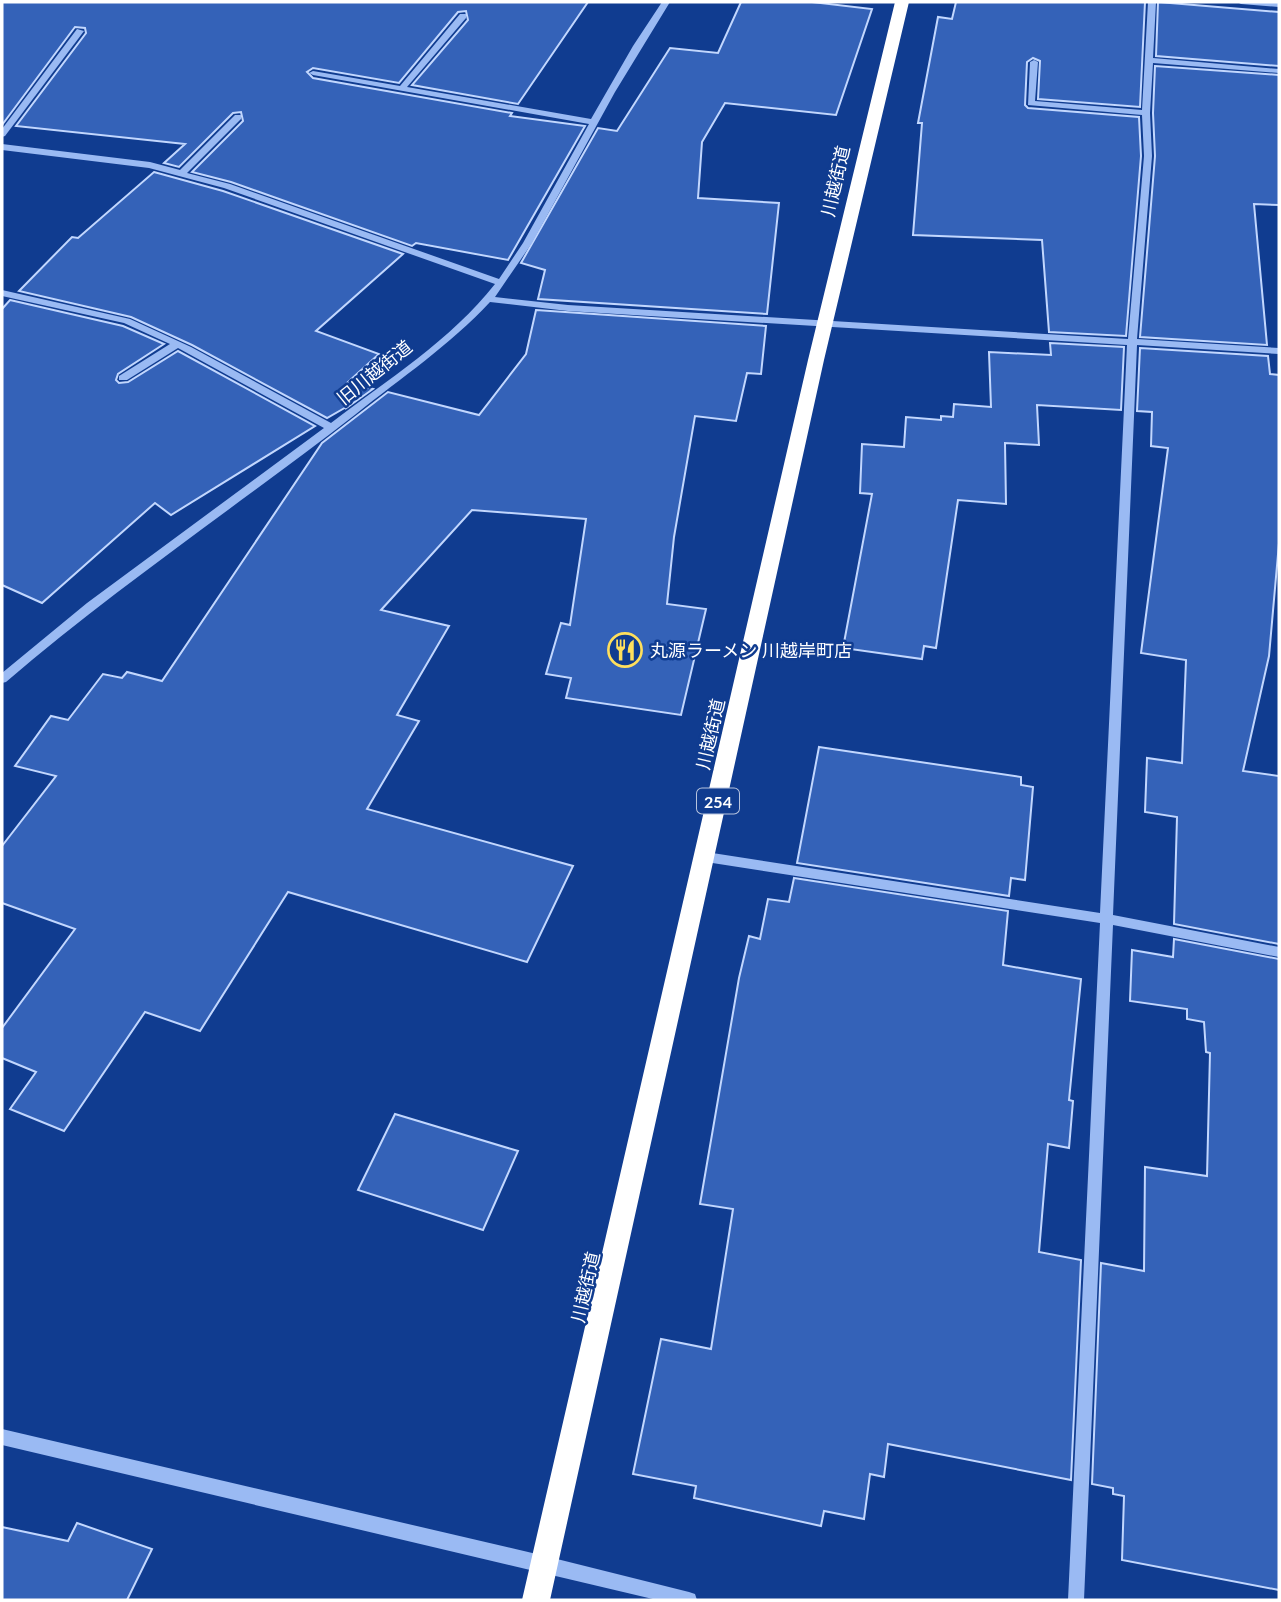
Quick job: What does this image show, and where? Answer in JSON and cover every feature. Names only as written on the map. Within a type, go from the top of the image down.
[{"type":"highway","name":"川越街道","points":[[536,1600],[825,324],[902,2]]},
{"type":"street","name":"旧川越街道","points":[[2,679],[7,668],[332,428],[441,341],[488,299],[529,242],[622,68],[666,2]]},
{"type":"street","points":[[1076,1600],[1132,344],[1148,156],[1146,113],[1152,2]]},
{"type":"street","points":[[1241,2],[1279,5]]},
{"type":"street","points":[[402,88],[463,16]]},
{"type":"street","points":[[2,134],[80,31]]},
{"type":"street","points":[[1148,60],[1279,71]]},
{"type":"street","points":[[1034,62],[1031,103],[1146,113]]},
{"type":"street","points":[[313,73],[594,122]]},
{"type":"street","points":[[182,173],[238,117]]},
{"type":"street","points":[[2,147],[150,165],[182,173],[227,186],[501,283]]},
{"type":"street","points":[[2,293],[127,321],[177,344],[332,428]]},
{"type":"street","points":[[488,299],[568,308],[1279,351]]},
{"type":"street","points":[[123,378],[177,344]]},
{"type":"street","points":[[706,858],[1107,919],[1279,951]]},
{"type":"street","points":[[2,1437],[689,1600]]},
{"type":"building","points":[[2,2],[588,2],[518,104],[412,85],[468,20],[466,11],[458,12],[399,83],[313,68],[307,72],[313,78],[512,113],[510,116],[585,126],[508,260],[416,243],[412,246],[231,182],[192,172],[243,121],[241,112],[233,113],[179,167],[164,163],[185,144],[16,126],[86,33],[85,28],[75,27],[2,125]]},
{"type":"building","points":[[741,2],[812,2],[872,9],[836,115],[725,103],[702,142],[698,198],[779,203],[767,314],[538,299],[545,270],[521,263],[598,128],[617,131],[670,48],[718,53]]},
{"type":"building","points":[[956,2],[1145,2],[1140,107],[1038,99],[1040,61],[1033,58],[1027,62],[1025,105],[1028,108],[1139,117],[1141,156],[1126,336],[1049,332],[1042,240],[913,235],[922,123],[918,123],[938,17],[952,19]]},
{"type":"building","points":[[1158,2],[1279,12],[1279,66],[1156,56]]},
{"type":"building","points":[[1155,66],[1279,75],[1279,205],[1254,204],[1267,345],[1140,337],[1155,156]]},
{"type":"building","points":[[154,172],[223,191],[403,254],[316,331],[379,354],[348,382],[373,389],[327,418],[192,345],[131,317],[19,291],[72,237],[78,238]]},
{"type":"building","points":[[10,300],[123,326],[164,344],[118,374],[116,380],[119,383],[128,382],[178,351],[315,426],[171,515],[155,503],[42,603],[2,585],[2,309]]},
{"type":"building","points":[[536,310],[766,326],[761,374],[747,373],[736,421],[695,416],[674,537],[667,604],[706,609],[681,715],[566,698],[571,678],[546,674],[561,623],[570,625],[586,519],[472,510],[381,610],[449,626],[397,715],[419,721],[367,809],[573,866],[527,962],[288,892],[200,1031],[145,1012],[64,1131],[10,1109],[36,1072],[2,1058],[2,1028],[75,929],[2,903],[2,846],[56,776],[15,766],[51,716],[68,720],[103,674],[122,678],[127,672],[162,681],[322,443],[388,392],[479,415],[526,354]]},
{"type":"building","points":[[1050,343],[1124,347],[1121,410],[1037,405],[1039,445],[1005,443],[1006,504],[958,500],[936,648],[924,646],[922,659],[843,648],[872,494],[860,493],[862,444],[904,447],[906,417],[941,420],[941,416],[953,417],[954,404],[991,407],[989,352],[1051,355]]},
{"type":"building","points":[[1140,348],[1268,356],[1270,374],[1279,375],[1279,543],[1269,656],[1243,771],[1279,776],[1279,944],[1174,924],[1177,817],[1145,812],[1147,758],[1182,763],[1186,660],[1141,653],[1168,448],[1151,446],[1152,412],[1137,411]]},
{"type":"building","points":[[819,747],[1021,777],[1021,785],[1033,787],[1025,880],[1011,878],[1009,896],[797,863]]},
{"type":"building","points":[[794,878],[1008,911],[1003,965],[1081,979],[1069,1100],[1073,1101],[1069,1148],[1048,1144],[1039,1252],[1081,1260],[1071,1480],[888,1444],[884,1477],[870,1474],[864,1519],[824,1511],[821,1526],[694,1498],[696,1486],[633,1474],[661,1339],[711,1349],[733,1209],[700,1204],[739,978],[749,936],[760,939],[768,899],[789,902]]},
{"type":"building","points":[[1174,939],[1279,959],[1279,1590],[1122,1560],[1124,1496],[1113,1494],[1113,1488],[1092,1484],[1101,1263],[1144,1271],[1145,1167],[1207,1176],[1210,1053],[1206,1052],[1204,1022],[1187,1019],[1187,1009],[1130,1001],[1132,950],[1173,957]]},
{"type":"building","points":[[395,1114],[518,1151],[483,1230],[358,1190]]},
{"type":"building","points":[[77,1523],[152,1549],[127,1600],[2,1600],[2,1527],[68,1541]]},
{"type":"place","name":"丸源ラーメン 川越岸町店","points":[[625,650]]}]
